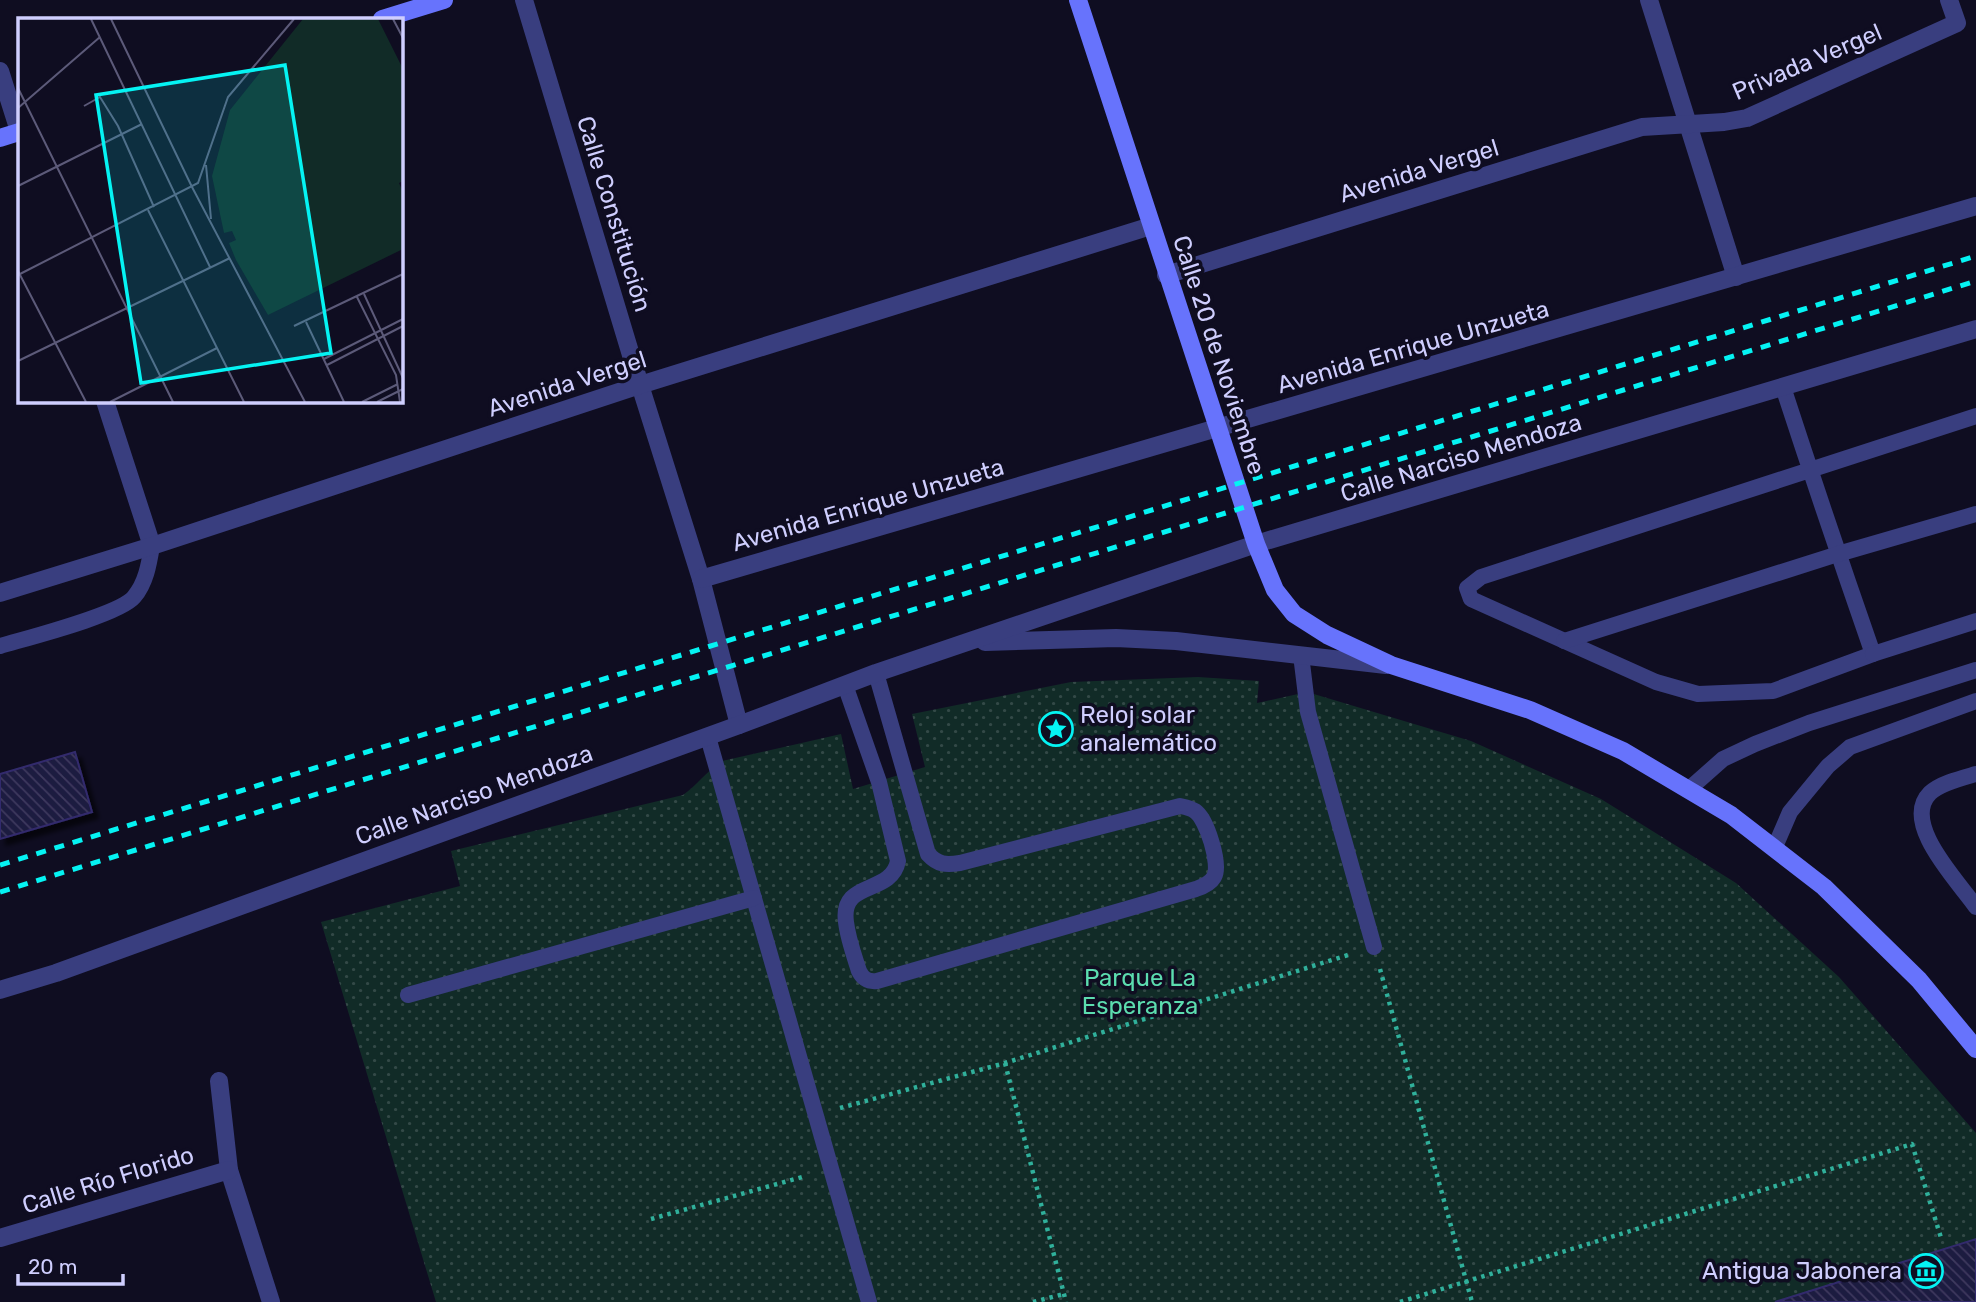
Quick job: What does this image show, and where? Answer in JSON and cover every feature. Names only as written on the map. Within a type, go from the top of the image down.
[{"type":"main road","points":[[385,18],[444,0]]},
{"type":"main road","name":"Calle 20 de Noviembre","points":[[1078,0],[1256,544],[1275,590],[1294,614],[1327,635],[1391,665],[1530,710],[1623,751],[1731,815],[1824,887],[1919,980],[1976,1049]]},
{"type":"main road","points":[[0,138],[18,132]]},
{"type":"street","name":"Calle Constitución","points":[[524,0],[701,579],[739,725]]},
{"type":"street","points":[[1649,0],[1736,277]]},
{"type":"street","name":"Privada Vergel","points":[[1688,125],[1747,118],[1956,23],[1949,0]]},
{"type":"street","points":[[0,71],[18,129]]},
{"type":"street","name":"Avenida Vergel","points":[[1167,275],[1642,127],[1688,125]]},
{"type":"street","name":"Avenida Enrique Unzueta","points":[[701,579],[1976,206]]},
{"type":"street","name":"Avenida Vergel","points":[[0,593],[152,546],[640,385],[1151,226]]},
{"type":"street","name":"Calle Narciso Mendoza","points":[[0,990],[56,973],[708,737],[876,673],[1256,544],[1976,329]]},
{"type":"street","points":[[105,402],[152,546]]},
{"type":"street","name":"Calle Narciso Mendoza","points":[[964,642],[1116,638],[1176,641],[1391,665]]},
{"type":"street","points":[[219,1081],[229,1170],[271,1302]]},
{"type":"street","name":"Calle Río Florido","points":[[0,1238],[229,1170]]},
{"type":"lane","points":[[1783,387],[1873,654]]},
{"type":"lane","points":[[1976,416],[1481,577],[1467,589],[1471,599],[1656,682],[1698,694],[1773,691],[1873,654],[1976,621]]},
{"type":"lane","points":[[1564,641],[1838,554],[1976,514]]},
{"type":"lane","points":[[0,646],[112,611],[133,599],[146,578],[152,546]]},
{"type":"lane","points":[[1301,655],[1308,712],[1374,947]]},
{"type":"lane","points":[[1688,790],[1723,759],[1755,744],[1809,723],[1976,670]]},
{"type":"lane","points":[[845,685],[879,782],[898,861],[891,878],[858,893],[849,900],[846,908],[845,922],[863,978],[877,981],[1196,889],[1212,880],[1216,874],[1206,825],[1195,811],[1180,806],[960,863],[945,865],[935,861],[928,855],[876,673]]},
{"type":"lane","points":[[1774,849],[1796,804],[1828,766],[1850,747],[1976,701]]},
{"type":"lane","points":[[708,737],[869,1302]]},
{"type":"lane","points":[[1976,774],[1956,780],[1931,793],[1921,808],[1925,838],[1976,907]]},
{"type":"lane","points":[[1960,883],[1976,877]]},
{"type":"lane","points":[[408,995],[754,898]]},
{"type":"path","points":[[815,1115],[1005,1063],[1374,947],[1472,1302]]},
{"type":"path","points":[[1005,1063],[1066,1302]]},
{"type":"path","points":[[1400,1302],[1912,1144],[1942,1241]]},
{"type":"path","points":[[651,1219],[831,1169]]},
{"type":"path","points":[[1033,1302],[1064,1294]]},
{"type":"green space","name":"Parque La Esperanza","points":[[1198,677],[1259,681],[1257,703],[1307,692],[1471,741],[1601,799],[1736,883],[1839,977],[1976,1133],[1976,1302],[436,1302],[321,922],[460,886],[451,851],[683,795],[722,761],[841,734],[853,789],[925,767],[912,714],[1071,682]]},
{"type":"building","points":[[75,752],[92,812],[0,839],[0,774]]},
{"type":"building","name":"Antigua Jabonera","points":[[1976,1239],[1976,1302],[1775,1302]]},
{"type":"railway","points":[[0,865],[1976,256]]},
{"type":"railway","points":[[0,892],[1976,281]]},
{"type":"place","name":"Reloj solar analemático","points":[[1056,729]]},
{"type":"place","name":"Antigua Jabonera","points":[[1926,1271]]}]
